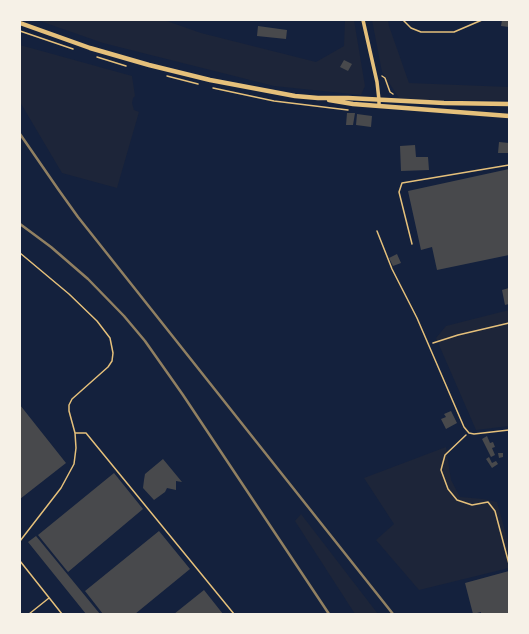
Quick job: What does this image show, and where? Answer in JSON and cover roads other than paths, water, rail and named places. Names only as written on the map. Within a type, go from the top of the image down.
[{"type":"street","points":[[363,20],[374,69],[379,106]]},
{"type":"street","points":[[20,23],[90,48],[166,70],[295,96],[509,104]]},
{"type":"street","points":[[318,98],[348,104],[509,116]]},
{"type":"lane","points":[[403,20],[411,28],[421,32],[454,32],[482,20]]},
{"type":"lane","points":[[412,244],[399,192],[402,183],[509,165]]},
{"type":"lane","points":[[377,231],[392,269],[405,293],[464,427],[469,433],[474,434],[509,430]]},
{"type":"lane","points":[[20,253],[69,294],[97,321],[108,334],[113,345],[114,352],[108,367],[72,399],[69,404],[69,411],[75,433],[76,456],[70,474],[20,542]]},
{"type":"lane","points":[[75,433],[86,433],[234,614]]},
{"type":"lane","points":[[20,561],[62,614]]},
{"type":"lane","points":[[29,614],[50,598]]},
{"type":"railway","points":[[20,134],[78,217],[393,614]]},
{"type":"railway","points":[[20,224],[51,247],[88,279],[124,316],[145,341],[183,395],[329,614]]}]
